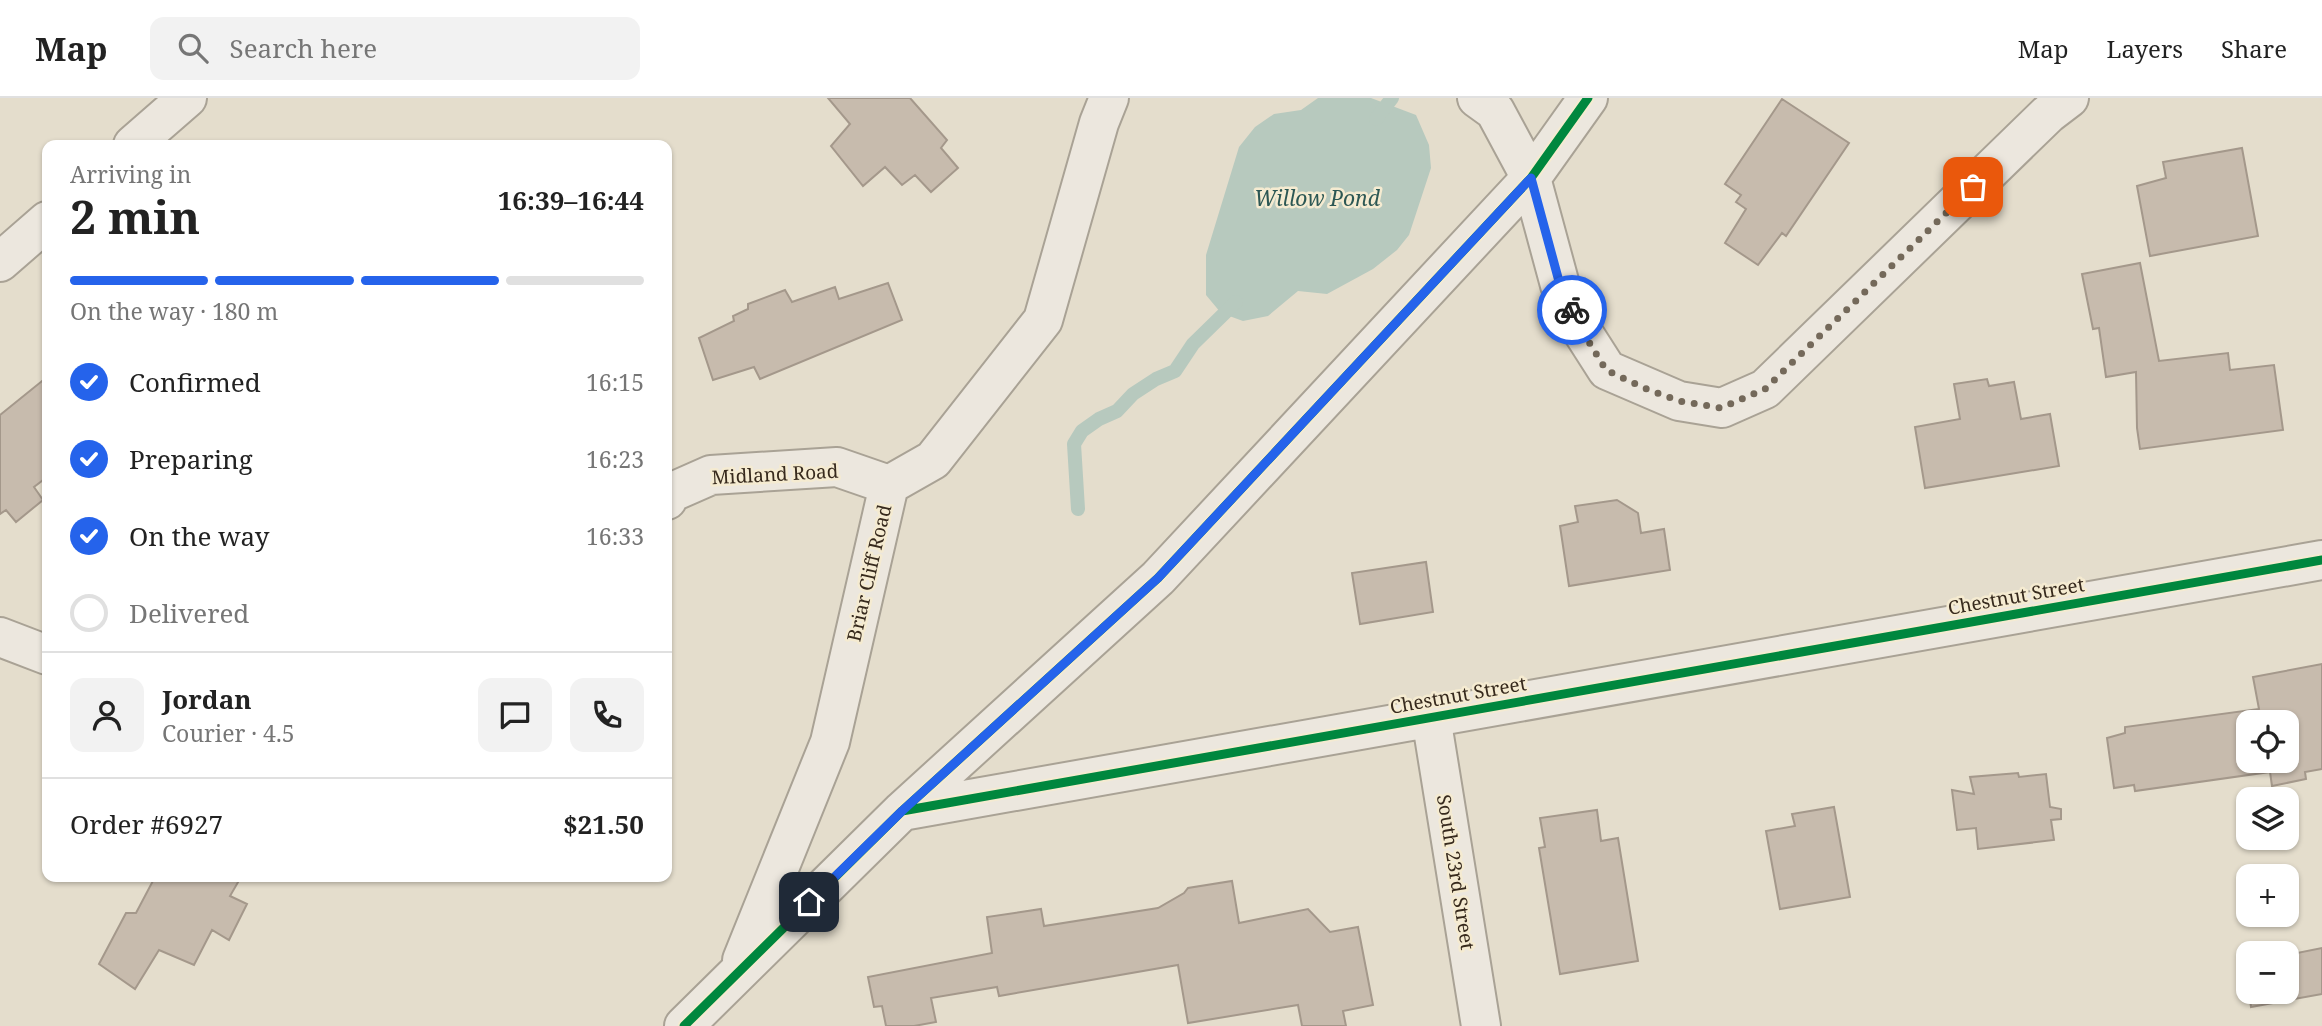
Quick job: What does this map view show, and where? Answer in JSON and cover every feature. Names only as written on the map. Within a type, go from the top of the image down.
[{"type":"street","points":[[139,140],[187,98]]},
{"type":"street","name":"Briar Cliff Road","points":[[736,975],[830,742],[889,485],[933,460],[1043,320],[1099,123],[1109,98]]},
{"type":"street","points":[[1477,98],[1496,111],[1531,178],[1560,285],[1584,334],[1606,370],[1679,401],[1721,408],[1765,389],[2048,114],[2069,98]]},
{"type":"street","points":[[684,1026],[902,811],[1158,578],[1531,178],[1588,98]]},
{"type":"street","points":[[0,262],[42,225]]},
{"type":"street","name":"Midland Road","points":[[672,492],[711,475],[838,467],[889,485]]},
{"type":"street","name":"Chestnut Street","points":[[902,811],[2322,560]]},
{"type":"street","points":[[0,637],[42,653]]},
{"type":"street","name":"South 23rd Street","points":[[1431,717],[1481,1026]]},
{"type":"water","name":"Willow Pond","points":[[1318,98],[1371,98],[1416,115],[1429,145],[1431,168],[1409,235],[1397,250],[1373,269],[1327,294],[1298,291],[1268,316],[1243,321],[1221,313],[1206,295],[1206,255],[1239,147],[1255,127],[1274,114],[1301,110]]},
{"type":"building","points":[[828,98],[910,98],[947,140],[941,148],[958,168],[931,192],[915,175],[902,185],[885,167],[863,186],[831,146],[850,124]]},
{"type":"building","points":[[1782,99],[1849,143],[1786,236],[1782,233],[1758,265],[1725,243],[1746,209],[1736,202],[1741,195],[1725,184]]},
{"type":"building","points":[[2242,148],[2258,236],[2150,256],[2137,186],[2166,178],[2163,162]]},
{"type":"building","points":[[2140,263],[2159,361],[2228,353],[2230,370],[2274,365],[2283,430],[2140,449],[2136,372],[2106,377],[2099,328],[2093,329],[2082,274]]},
{"type":"building","points":[[888,283],[902,320],[760,379],[754,367],[713,380],[699,338],[734,321],[733,316],[748,309],[748,304],[785,290],[792,302],[835,287],[839,299]]},
{"type":"building","points":[[1987,379],[1989,386],[2014,382],[2021,419],[2050,414],[2059,466],[1925,488],[1915,427],[1960,419],[1954,384]]},
{"type":"building","points":[[42,381],[42,481],[34,487],[42,501],[16,522],[6,510],[0,514],[0,415]]},
{"type":"building","points":[[1617,500],[1638,513],[1641,533],[1664,529],[1670,570],[1569,586],[1560,526],[1578,522],[1575,506]]},
{"type":"building","points":[[1426,562],[1433,612],[1360,624],[1352,573]]},
{"type":"building","points":[[2322,664],[2322,769],[2305,772],[2306,779],[2272,786],[2270,773],[2299,773],[2299,710],[2252,710],[2259,709],[2253,677]]},
{"type":"building","points":[[2236,712],[2236,773],[2263,773],[2135,791],[2134,785],[2114,788],[2107,738],[2125,733],[2125,727]]},
{"type":"building","points":[[2018,773],[2019,777],[2046,774],[2050,807],[2061,809],[2061,819],[2051,820],[2054,840],[1978,849],[1976,828],[1957,830],[1952,790],[1974,794],[1970,777]]},
{"type":"building","points":[[1834,807],[1850,897],[1780,909],[1766,831],[1795,826],[1792,814]]},
{"type":"building","points":[[1597,810],[1601,841],[1618,838],[1638,961],[1560,974],[1539,848],[1545,847],[1540,818]]},
{"type":"building","points":[[1232,881],[1239,923],[1308,909],[1330,932],[1358,927],[1373,1005],[1343,1011],[1346,1026],[1302,1026],[1298,1005],[1188,1023],[1178,965],[999,996],[997,987],[931,998],[936,1022],[914,1026],[886,1026],[882,1006],[874,1007],[868,977],[992,953],[987,917],[1041,909],[1044,926],[1158,908],[1188,888]]},
{"type":"building","points":[[152,882],[238,882],[230,896],[247,904],[229,940],[212,930],[194,965],[159,950],[135,989],[99,964],[126,913],[136,913]]},
{"type":"building","points":[[2322,948],[2322,994],[2299,998],[2299,953]]},
{"type":"waterway","points":[[1376,119],[1392,98]]},
{"type":"waterway","points":[[1078,509],[1074,444],[1082,431],[1117,411],[1133,394],[1156,379],[1175,371],[1193,344],[1236,302]]},
{"type":"cycle path","points":[[684,1026],[902,811],[1158,578],[1531,178],[1588,98]]},
{"type":"cycle path","points":[[902,811],[2322,560]]},
{"type":"way so far","points":[[1572,310],[1606,370],[1679,401],[1721,408],[1765,389],[1973,187]]},
{"type":"route","points":[[809,902],[902,811],[1158,578],[1531,178],[1560,285],[1572,310]]}]
